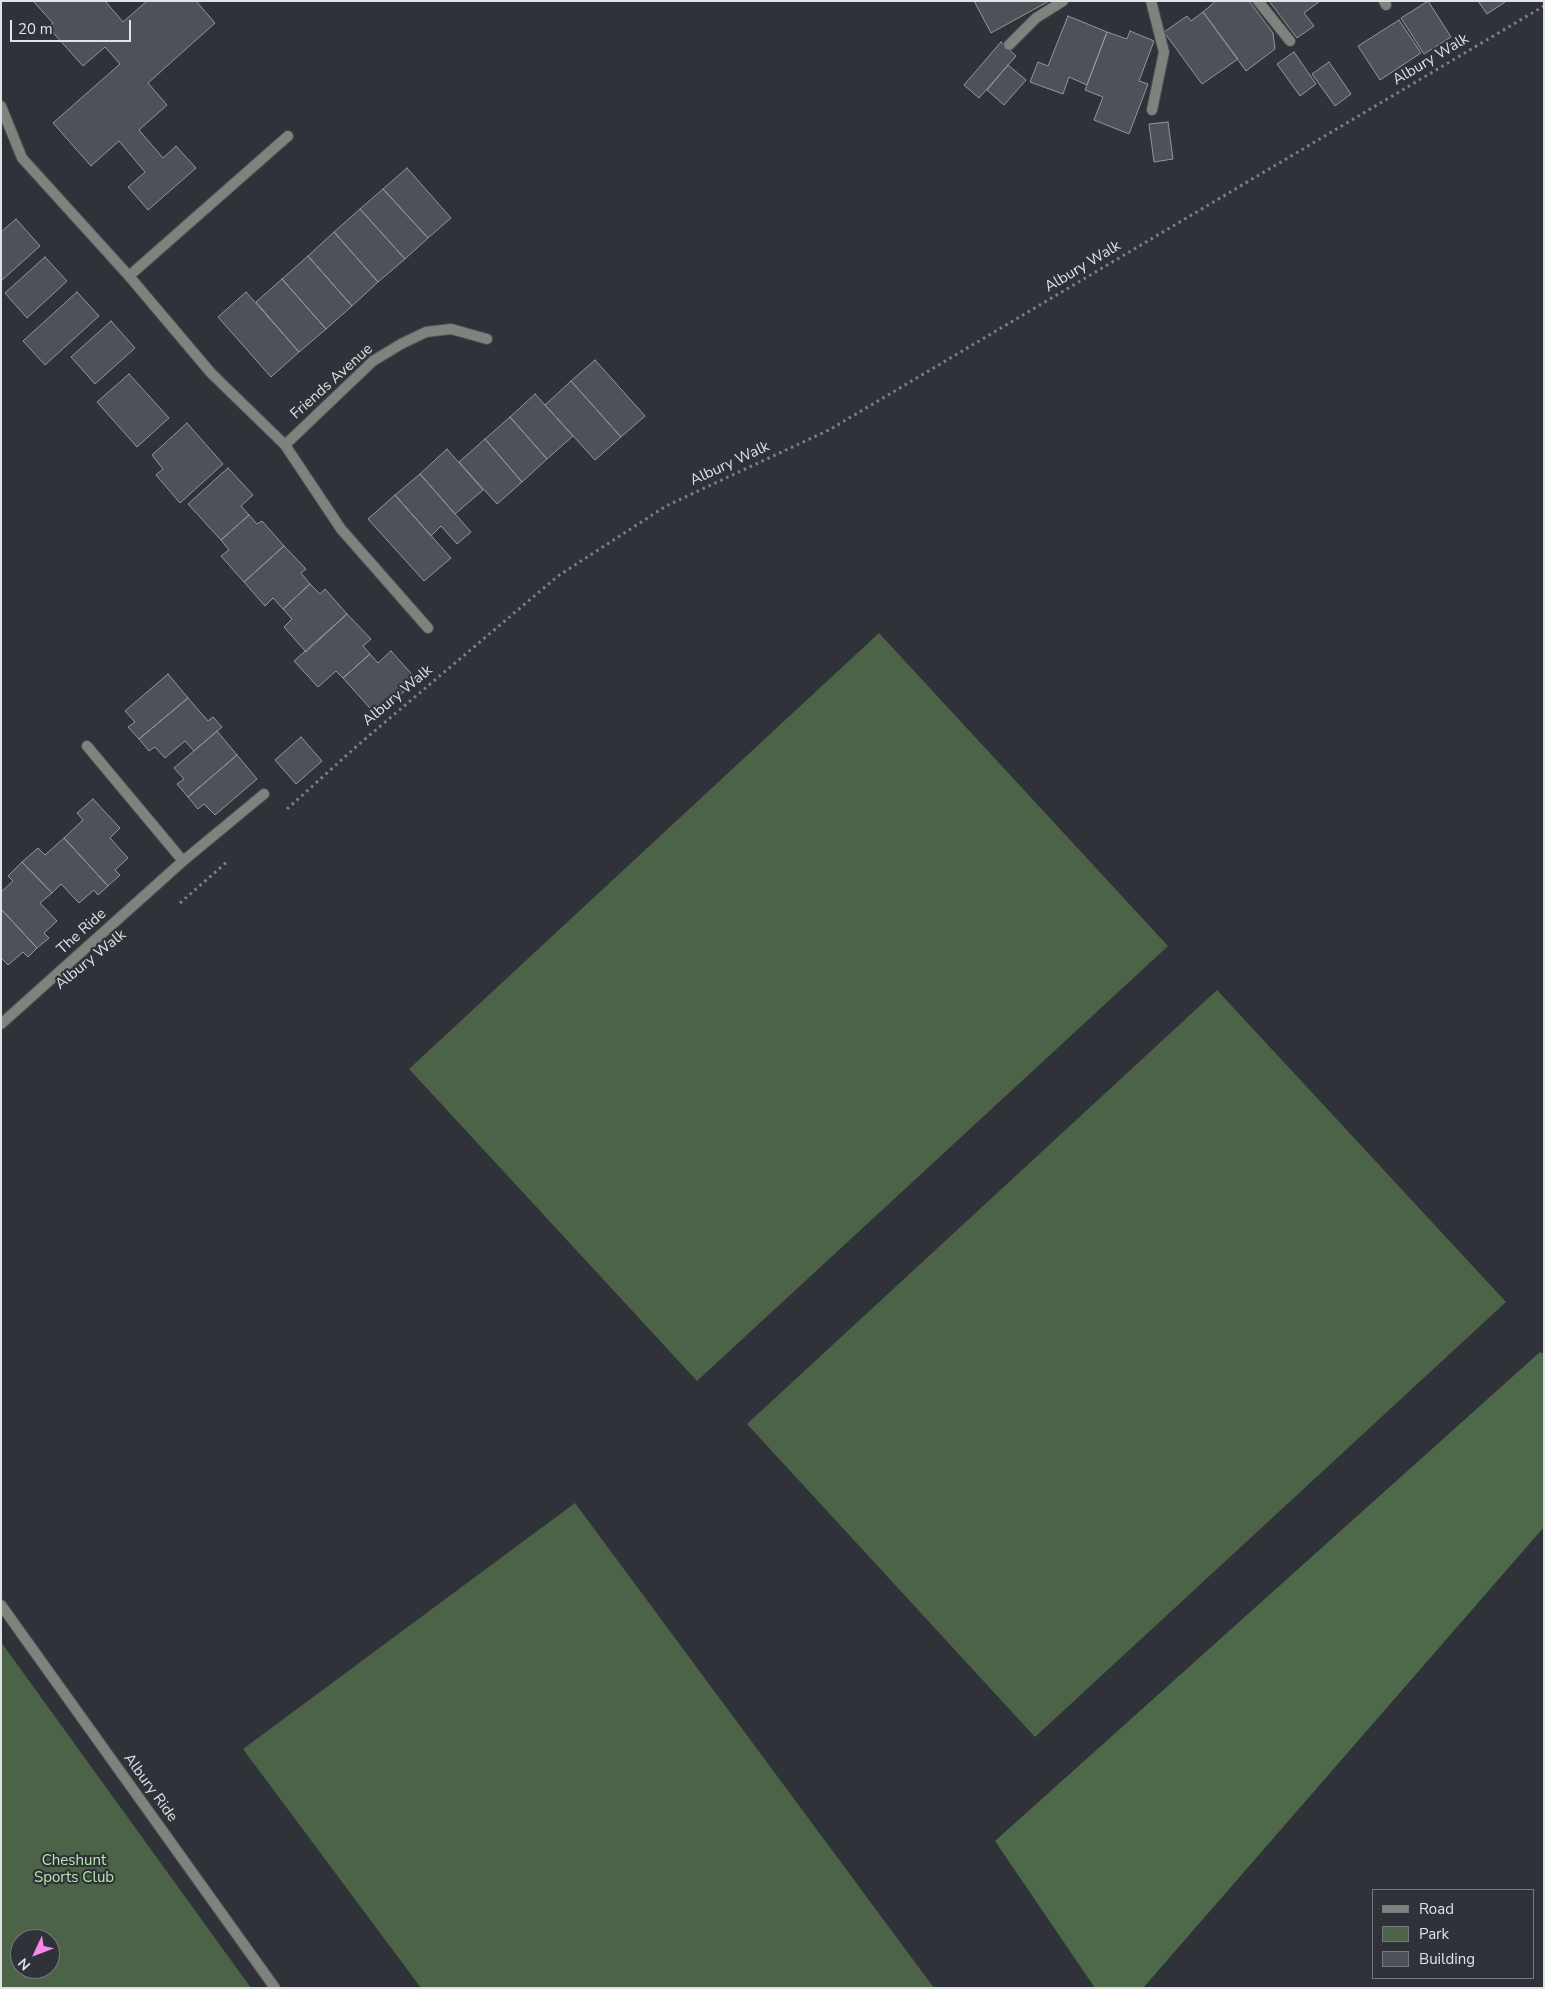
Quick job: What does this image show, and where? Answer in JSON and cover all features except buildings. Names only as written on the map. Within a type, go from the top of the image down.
[{"type":"street","points":[[1009,45],[1036,18],[1063,1]]},
{"type":"street","points":[[1151,1],[1164,52],[1152,110]]},
{"type":"street","points":[[1258,1],[1290,41]]},
{"type":"street","points":[[1,106],[22,158],[129,276],[211,374],[285,445],[341,529],[428,628]]},
{"type":"street","points":[[129,276],[288,136]]},
{"type":"street","name":"Friends Avenue","points":[[285,445],[373,361],[401,344],[426,332],[451,329],[487,339]]},
{"type":"street","points":[[87,746],[183,861]]},
{"type":"street","name":"The Ride","points":[[1,1024],[183,861],[264,794]]},
{"type":"street","name":"Albury Ride","points":[[1,1606],[275,1988]]},
{"type":"path","name":"Albury Walk","points":[[286,809],[358,745],[558,576],[666,506],[829,430],[1544,6]]},
{"type":"path","points":[[178,905],[229,860]]},
{"type":"green space","points":[[879,633],[1168,946],[697,1381],[409,1069]]},
{"type":"green space","points":[[1217,990],[1506,1302],[1035,1737],[747,1424]]},
{"type":"green space","points":[[1540,1352],[1544,1354],[1544,1527],[1143,1988],[1095,1988],[995,1841]]},
{"type":"green space","points":[[575,1503],[934,1988],[421,1988],[243,1749]]},
{"type":"green space","name":"Cheshunt Sports Club","points":[[1,1642],[251,1988],[1,1988]]}]
